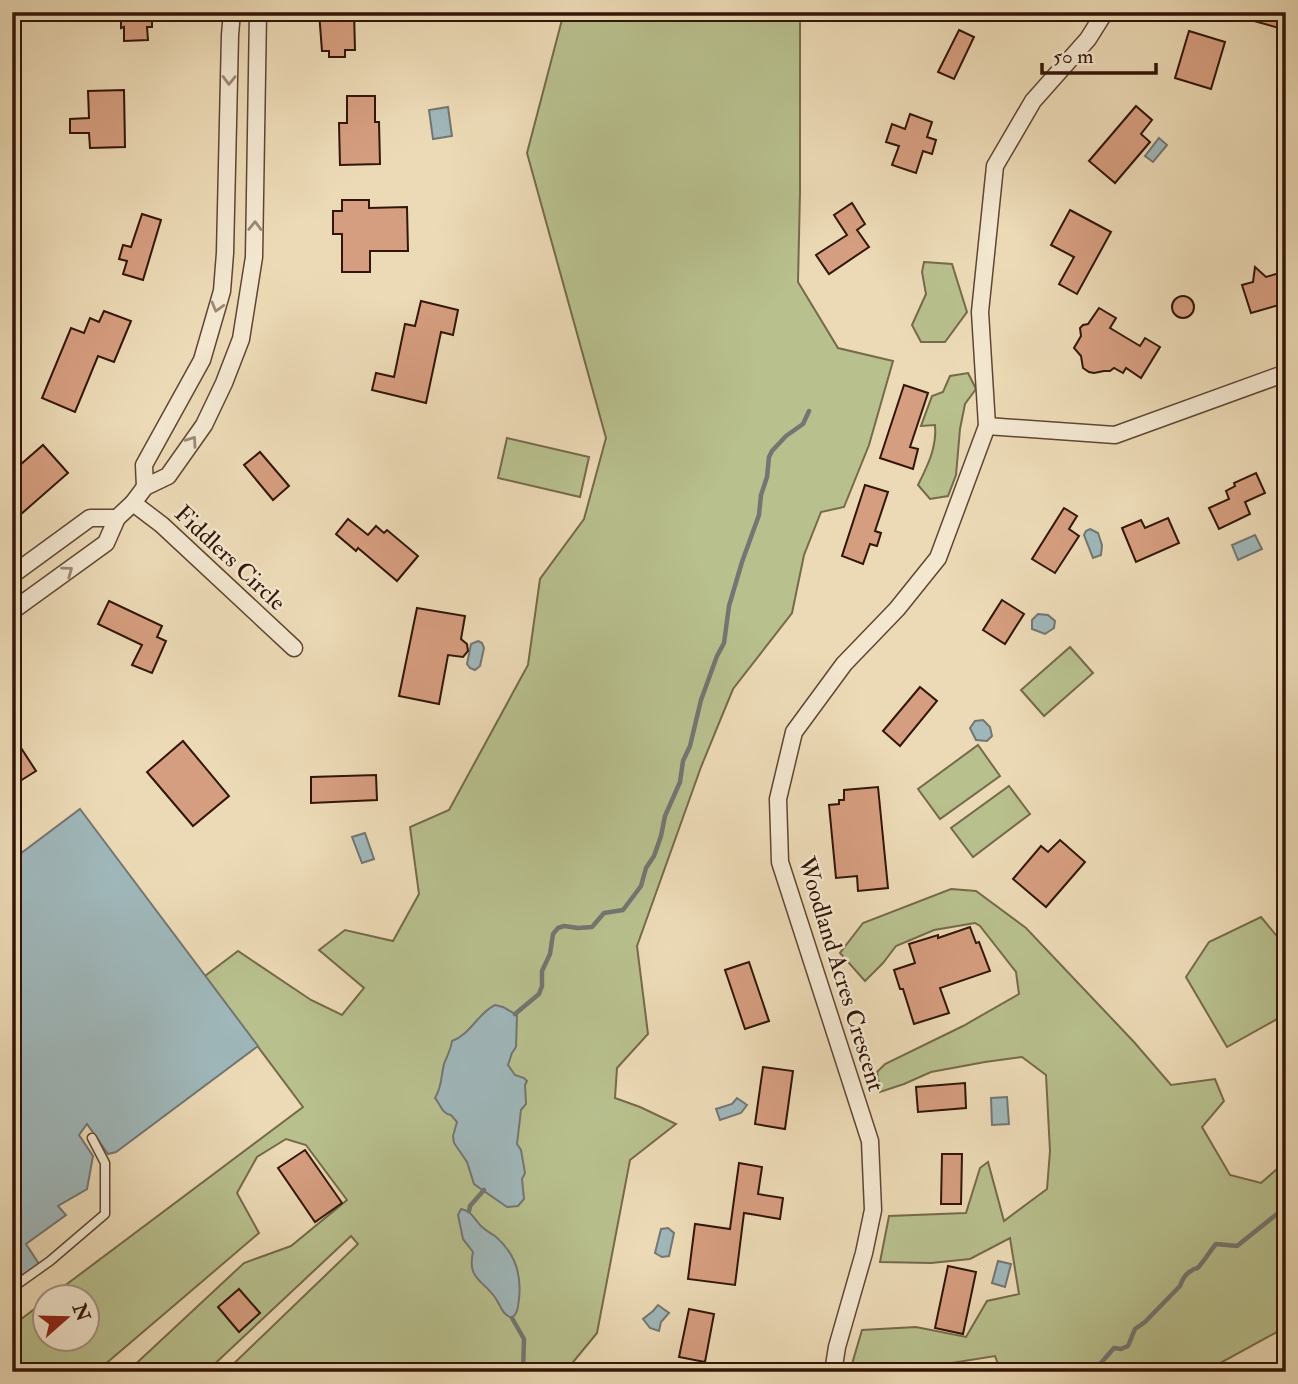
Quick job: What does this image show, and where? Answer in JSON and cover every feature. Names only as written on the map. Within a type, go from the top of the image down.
[{"type":"street","points":[[145,487],[144,464],[202,360],[222,291],[232,12]]},
{"type":"street","points":[[12,611],[106,543],[117,518],[134,503],[145,487],[168,476],[204,425],[225,383],[241,339],[254,257],[258,12]]},
{"type":"street","name":"Woodland Acres Crescent","points":[[833,1372],[837,1347],[864,1253],[873,1210],[870,1141],[779,862],[778,799],[794,732],[844,664],[897,609],[938,558],[987,426],[980,312],[995,166],[1033,101],[1088,39],[1105,12]]},
{"type":"street","points":[[230,35],[257,38]]},
{"type":"street","points":[[225,253],[254,257]]},
{"type":"street","points":[[987,426],[1115,435],[1286,373]]},
{"type":"street","name":"Fiddlers Circle","points":[[134,503],[169,531],[294,648]]},
{"type":"street","points":[[12,575],[90,518],[117,518]]},
{"type":"lane","points":[[12,1288],[50,1261],[105,1214],[105,1163],[92,1138]]},
{"type":"green space","points":[[564,12],[802,12],[798,282],[838,348],[893,361],[869,445],[844,507],[821,512],[804,555],[792,613],[733,689],[701,767],[637,946],[648,1034],[617,1068],[615,1098],[676,1124],[630,1160],[597,1333],[565,1372],[225,1372],[358,1244],[351,1236],[206,1372],[127,1372],[244,1263],[291,1246],[347,1200],[306,1145],[286,1139],[257,1157],[237,1193],[259,1233],[96,1372],[12,1372],[12,1326],[32,1311],[32,1352],[102,1352],[102,1282],[70,1282],[303,1107],[205,976],[238,951],[311,1000],[342,1015],[364,988],[319,950],[345,930],[393,941],[419,894],[410,827],[449,810],[528,665],[540,579],[584,519],[606,438],[527,153]]},
{"type":"green space","points":[[924,262],[952,264],[967,312],[945,342],[921,342],[912,325],[926,294],[922,272]]},
{"type":"green space","points":[[968,373],[976,389],[965,404],[956,475],[948,496],[930,499],[918,485],[933,448],[935,425],[921,426],[932,396],[943,392],[950,376]]},
{"type":"green space","points":[[507,438],[589,457],[580,497],[498,478]]},
{"type":"green space","points":[[1070,647],[1093,673],[1044,716],[1021,690]]},
{"type":"green space","points":[[978,745],[1000,776],[940,819],[918,789]]},
{"type":"green space","points":[[1009,786],[1030,814],[973,857],[951,828]]},
{"type":"green space","points":[[951,889],[976,891],[1026,928],[1171,1085],[1215,1079],[1224,1101],[1202,1127],[1230,1175],[1261,1183],[1286,1161],[1286,1327],[1204,1372],[1001,1372],[995,1356],[895,1372],[871,1372],[852,1364],[862,1330],[916,1327],[966,1337],[987,1301],[1019,1294],[1010,1238],[970,1259],[931,1263],[880,1262],[889,1216],[966,1213],[980,1168],[988,1162],[1004,1221],[1047,1189],[1050,1151],[1046,1075],[1022,1057],[931,1072],[880,1092],[877,1072],[885,1064],[963,1026],[1019,994],[1016,972],[975,923],[934,930],[896,946],[865,981],[840,953],[863,923]]},
{"type":"green space","points":[[1261,917],[1286,947],[1286,1023],[1279,1018],[1227,1047],[1186,977],[1209,942]]},
{"type":"water","points":[[448,107],[452,136],[433,139],[429,110]]},
{"type":"water","points":[[1159,138],[1167,145],[1153,162],[1145,156]]},
{"type":"water","points":[[1090,529],[1098,533],[1102,545],[1101,555],[1093,558],[1084,535]]},
{"type":"water","points":[[1255,535],[1262,549],[1238,560],[1232,545]]},
{"type":"water","points":[[1038,614],[1048,615],[1055,621],[1054,628],[1045,634],[1032,629],[1032,620]]},
{"type":"water","points":[[478,641],[484,648],[480,666],[475,670],[467,664],[471,644]]},
{"type":"water","points":[[983,720],[990,727],[992,736],[987,741],[976,740],[970,728],[975,721]]},
{"type":"water","points":[[80,809],[258,1046],[116,1152],[108,1154],[87,1124],[79,1135],[93,1156],[87,1189],[58,1206],[66,1215],[26,1244],[41,1267],[12,1288],[12,860]]},
{"type":"water","points":[[365,833],[374,859],[362,863],[352,837]]},
{"type":"water","points":[[495,1005],[517,1015],[516,1047],[508,1065],[515,1075],[527,1081],[526,1104],[521,1110],[517,1144],[521,1150],[525,1173],[522,1179],[524,1199],[518,1206],[507,1207],[474,1184],[467,1162],[454,1143],[457,1122],[444,1111],[435,1098],[452,1041],[464,1034]]},
{"type":"water","points":[[1007,1097],[1009,1124],[992,1125],[991,1098]]},
{"type":"water","points":[[737,1098],[747,1105],[741,1113],[720,1120],[716,1109],[732,1104]]},
{"type":"water","points":[[461,1209],[470,1213],[502,1242],[512,1256],[520,1289],[517,1310],[512,1318],[503,1312],[494,1296],[474,1273],[473,1252],[463,1239],[458,1215]]},
{"type":"water","points":[[668,1228],[674,1233],[669,1256],[662,1257],[655,1253],[661,1229]]},
{"type":"water","points":[[998,1261],[1011,1264],[1005,1287],[992,1283]]},
{"type":"water","points":[[658,1305],[669,1313],[661,1322],[659,1331],[650,1328],[643,1319]]},
{"type":"building","points":[[121,12],[152,12],[152,27],[147,27],[148,40],[124,41]]},
{"type":"building","points":[[319,12],[354,12],[355,50],[345,50],[345,57],[329,57],[329,51],[322,51]]},
{"type":"building","points":[[1236,12],[1286,12],[1286,30],[1236,16]]},
{"type":"building","points":[[959,30],[974,37],[954,79],[938,72]]},
{"type":"building","points":[[1189,31],[1225,42],[1211,89],[1175,78]]},
{"type":"building","points":[[124,90],[125,147],[90,148],[89,133],[70,133],[70,119],[89,118],[88,91]]},
{"type":"building","points":[[347,96],[375,96],[380,164],[340,165],[339,123],[347,123]]},
{"type":"building","points":[[1136,106],[1152,120],[1141,134],[1150,142],[1115,183],[1089,161]]},
{"type":"building","points":[[910,114],[932,122],[927,137],[936,140],[932,154],[923,151],[916,173],[892,165],[899,146],[886,142],[892,124],[905,129]]},
{"type":"building","points":[[342,200],[369,200],[369,208],[407,207],[408,251],[370,251],[370,272],[342,272],[342,234],[333,234],[333,211],[342,211]]},
{"type":"building","points":[[852,203],[865,224],[857,230],[869,247],[829,274],[816,255],[847,235],[834,215]]},
{"type":"building","points":[[1070,210],[1111,232],[1077,294],[1059,284],[1074,257],[1051,245]]},
{"type":"building","points":[[142,214],[161,220],[143,280],[123,274],[127,261],[119,259],[123,245],[131,247]]},
{"type":"building","points":[[1255,267],[1266,277],[1286,271],[1286,303],[1251,313],[1242,285],[1253,282]]},
{"type":"building","points":[[1183,296],[1191,299],[1194,307],[1191,315],[1183,318],[1175,315],[1172,307],[1175,299]]},
{"type":"building","points":[[421,301],[458,310],[453,335],[441,332],[426,403],[372,390],[376,373],[394,377],[405,324],[415,326]]},
{"type":"building","points":[[1099,308],[1116,318],[1110,328],[1140,346],[1145,338],[1160,347],[1141,378],[1126,368],[1123,373],[1114,368],[1094,373],[1083,368],[1081,356],[1074,348],[1081,336],[1080,328],[1088,324]]},
{"type":"building","points":[[104,311],[131,321],[114,362],[98,356],[75,412],[42,398],[71,328],[84,333],[90,318],[99,322]]},
{"type":"building","points":[[904,385],[928,393],[910,447],[918,449],[913,469],[880,458]]},
{"type":"building","points":[[43,445],[68,473],[12,522],[12,472]]},
{"type":"building","points":[[260,452],[289,486],[273,500],[244,465]]},
{"type":"building","points":[[1256,473],[1265,493],[1245,502],[1250,514],[1219,529],[1209,508],[1229,499],[1226,491],[1235,486],[1234,483]]},
{"type":"building","points":[[865,485],[888,492],[875,531],[881,533],[877,546],[870,544],[863,564],[842,556]]},
{"type":"building","points":[[1064,508],[1077,516],[1069,529],[1079,536],[1055,573],[1032,559]]},
{"type":"building","points":[[1168,518],[1179,543],[1136,562],[1122,528],[1141,520],[1145,528]]},
{"type":"building","points":[[348,519],[368,535],[376,526],[384,533],[387,530],[418,556],[397,581],[358,548],[356,551],[336,534]]},
{"type":"building","points":[[1002,600],[1024,614],[1005,644],[983,630]]},
{"type":"building","points":[[109,601],[162,626],[157,637],[166,641],[152,673],[132,665],[142,645],[98,624]]},
{"type":"building","points":[[417,608],[465,616],[461,639],[467,644],[468,651],[463,657],[448,655],[439,704],[399,696]]},
{"type":"building","points":[[920,687],[937,701],[900,746],[883,731]]},
{"type":"building","points":[[12,734],[36,771],[12,786]]},
{"type":"building","points":[[183,741],[229,796],[193,826],[147,772]]},
{"type":"building","points":[[376,775],[377,800],[311,803],[311,777]]},
{"type":"building","points":[[878,787],[888,888],[858,891],[857,876],[836,878],[829,805],[839,804],[839,800],[844,800],[844,790]]},
{"type":"building","points":[[1060,840],[1085,862],[1046,907],[1013,879],[1041,846],[1048,852]]},
{"type":"building","points":[[970,927],[990,971],[940,988],[949,1013],[914,1024],[894,970],[915,963],[909,944]]},
{"type":"building","points":[[749,962],[769,1021],[745,1029],[725,970]]},
{"type":"building","points":[[763,1067],[793,1071],[785,1129],[755,1124]]},
{"type":"building","points":[[965,1083],[966,1108],[918,1112],[916,1087]]},
{"type":"building","points":[[305,1150],[342,1203],[315,1222],[278,1168]]},
{"type":"building","points":[[942,1154],[962,1154],[961,1204],[941,1204]]},
{"type":"building","points":[[739,1163],[762,1167],[758,1194],[783,1198],[780,1219],[744,1213],[735,1285],[688,1279],[695,1224],[730,1229]]},
{"type":"building","points":[[948,1266],[976,1272],[963,1334],[935,1328]]},
{"type":"building","points":[[239,1289],[260,1313],[239,1332],[218,1307]]},
{"type":"building","points":[[689,1309],[714,1314],[705,1362],[679,1357]]},
{"type":"waterway","points":[[515,1014],[539,994],[542,971],[550,954],[553,934],[558,928],[592,927],[604,913],[623,910],[641,886],[661,836],[665,816],[680,782],[683,761],[690,746],[701,700],[724,643],[729,606],[759,515],[769,457],[786,436],[803,424],[809,411]]},
{"type":"waterway","points":[[469,1211],[484,1190]]},
{"type":"waterway","points":[[1093,1372],[1114,1348],[1128,1346],[1135,1329],[1180,1286],[1187,1274],[1198,1268],[1216,1244],[1237,1246],[1282,1210]]},
{"type":"waterway","points":[[512,1318],[524,1339],[523,1372]]}]
